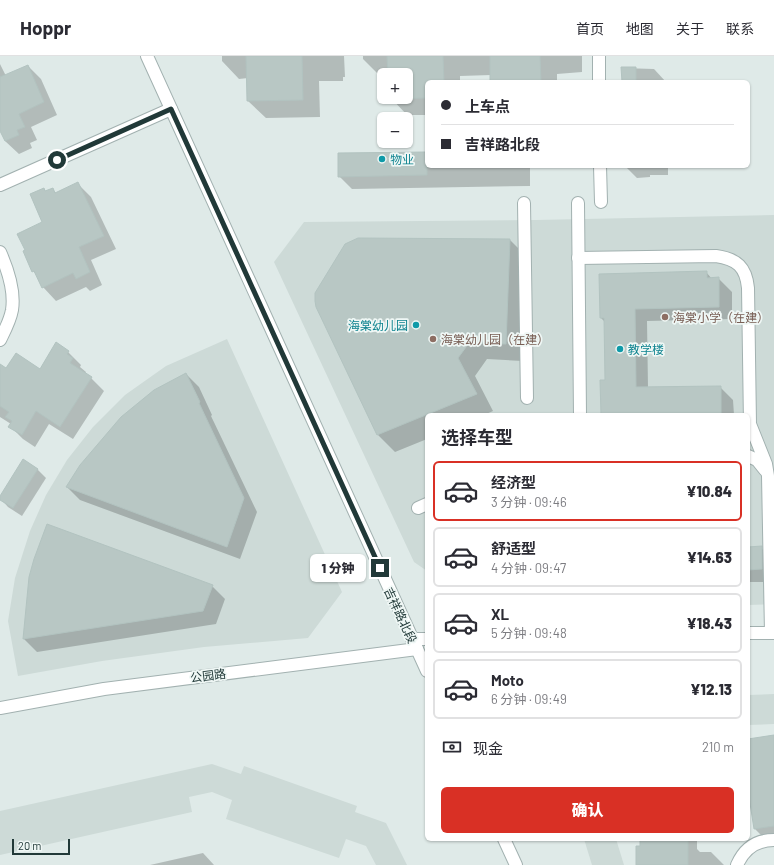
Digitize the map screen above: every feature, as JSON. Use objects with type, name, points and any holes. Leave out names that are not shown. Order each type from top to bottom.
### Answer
[{"type":"street","name":"吉祥路北段","points":[[147,56],[425,667]]},
{"type":"street","points":[[599,56],[599,80]]},
{"type":"street","points":[[0,185],[171,109]]},
{"type":"street","points":[[600,168],[601,202]]},
{"type":"street","points":[[524,203],[527,398]]},
{"type":"street","points":[[578,203],[580,413]]},
{"type":"street","points":[[0,252],[10,280],[12,310],[7,326],[0,340]]},
{"type":"street","points":[[578,258],[716,256],[729,258],[740,266],[744,272],[748,288],[749,413]]},
{"type":"street","points":[[750,432],[766,464],[768,476],[773,633],[750,634]]},
{"type":"street","points":[[750,457],[756,460],[765,469],[768,476]]},
{"type":"street","name":"公园路","points":[[0,708],[104,689],[414,644],[425,640]]},
{"type":"street","points":[[737,865],[743,854],[752,846],[763,841],[774,840]]},
{"type":"street","points":[[505,841],[516,865]]},
{"type":"shaded area","points":[[774,215],[774,604],[750,605],[750,413],[425,413],[425,570],[414,562],[274,262],[304,222],[536,220]]},
{"type":"shaded area","points":[[227,339],[342,592],[308,638],[204,647],[102,661],[18,676],[8,621],[15,578],[30,531],[46,495],[67,460],[93,427],[125,395],[166,366]]},
{"type":"shaded area","points":[[774,694],[774,724],[750,725],[750,695]]},
{"type":"shaded area","points":[[212,764],[241,774],[244,766],[357,806],[355,812],[386,823],[407,865],[376,865],[366,846],[346,839],[339,858],[226,819],[232,800],[212,792],[189,797],[192,812],[0,855],[0,811]]},
{"type":"shaded area","points":[[585,841],[617,841],[624,865],[592,865]]},
{"type":"building","points":[[246,56],[302,56],[303,100],[247,101]]},
{"type":"building","points":[[387,56],[443,56],[444,80],[425,80],[425,98],[413,98],[413,68],[388,68]]},
{"type":"building","points":[[490,56],[540,56],[541,80],[490,80]]},
{"type":"building","points":[[28,65],[44,102],[19,114],[25,127],[17,130],[19,135],[5,141],[0,131],[0,77]]},
{"type":"building","points":[[621,67],[636,67],[636,80],[622,80]]},
{"type":"building","name":"物业","points":[[425,152],[425,168],[427,168],[427,175],[338,177],[338,153]]},
{"type":"building","points":[[78,182],[104,236],[79,247],[90,272],[76,279],[73,273],[42,288],[34,271],[32,272],[23,251],[25,250],[17,234],[42,222],[30,194],[44,188],[45,191],[53,188],[55,193]]},
{"type":"building","name":"海棠幼儿园","points":[[358,238],[510,239],[506,344],[469,343],[458,358],[477,394],[431,413],[425,413],[425,415],[377,435],[316,307],[315,293],[345,244]]},
{"type":"building","name":"教学楼","points":[[707,271],[707,278],[719,277],[719,307],[635,309],[636,387],[721,386],[721,413],[601,413],[600,380],[605,380],[604,318],[600,318],[599,274]]},
{"type":"building","points":[[56,342],[69,351],[67,354],[73,358],[70,363],[92,377],[60,427],[36,411],[22,435],[8,427],[12,421],[5,417],[9,412],[0,406],[0,364],[6,368],[16,353],[40,369]]},
{"type":"building","points":[[186,373],[244,498],[227,547],[66,487],[80,465],[121,417],[154,390]]},
{"type":"building","points":[[23,459],[38,469],[13,508],[0,500],[0,496]]},
{"type":"building","points":[[47,524],[213,585],[203,611],[23,639],[29,577]]},
{"type":"building","points":[[762,546],[762,569],[750,570],[750,547]]},
{"type":"building","points":[[774,735],[774,826],[754,829],[750,803],[750,739]]},
{"type":"building","points":[[640,841],[688,841],[688,865],[636,865],[636,846],[640,846]]},
{"type":"place","name":"物业","points":[[382,159]]},
{"type":"place","name":"海棠小学（在建）","points":[[665,317]]},
{"type":"place","name":"海棠幼儿园","points":[[416,325]]},
{"type":"place","name":"海棠幼儿园（在建）","points":[[433,339]]},
{"type":"place","name":"教学楼","points":[[620,349]]},
{"type":"route","points":[[57,160],[171,109],[380,568]]}]
